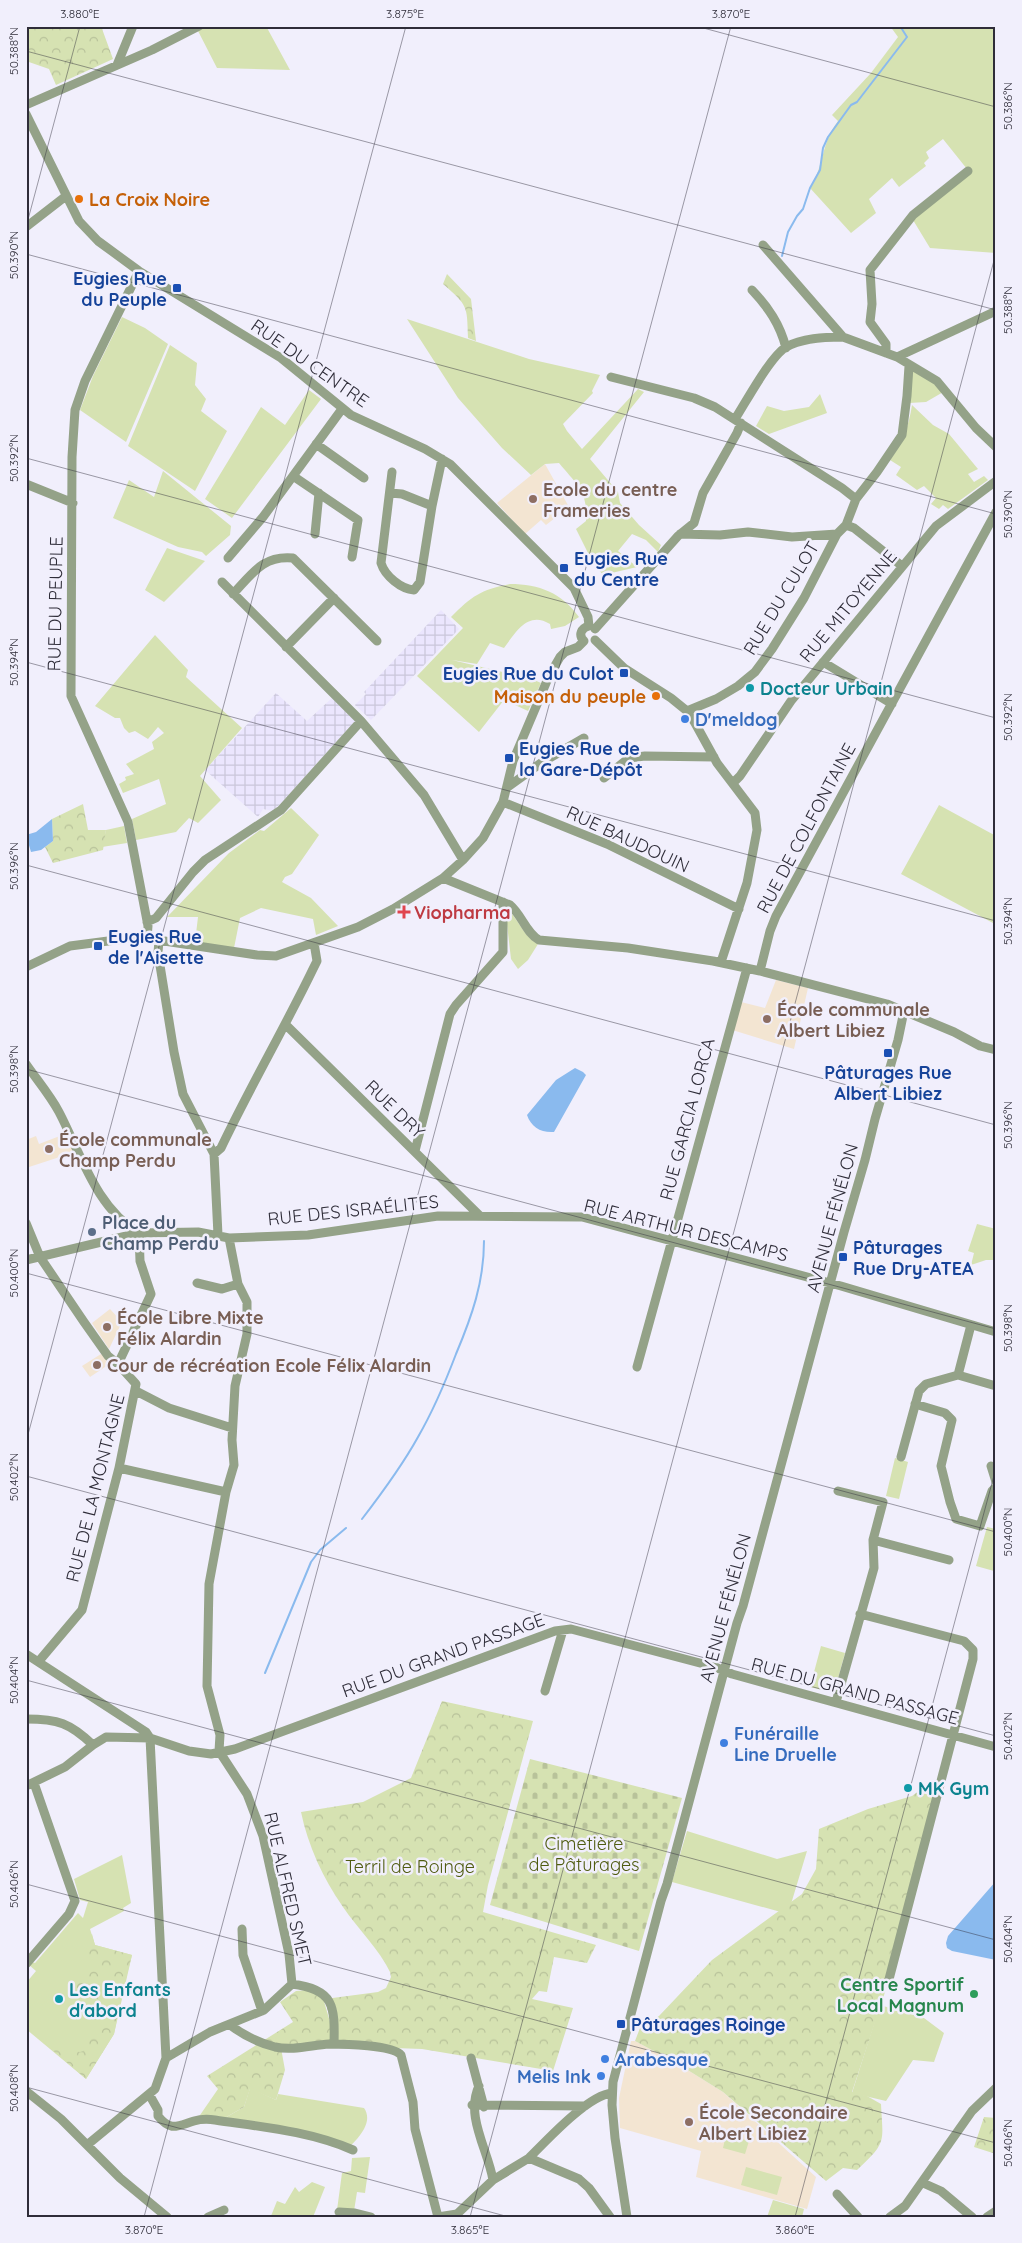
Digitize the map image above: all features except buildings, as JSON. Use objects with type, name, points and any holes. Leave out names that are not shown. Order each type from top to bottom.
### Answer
[{"type":"street","points":[[117,65],[133,26]]},
{"type":"street","points":[[26,104],[117,65],[200,26]]},
{"type":"street","name":"RUE DU CENTRE","points":[[26,114],[79,220],[98,241],[139,271],[281,358],[342,409],[442,459],[458,471],[574,588],[592,628]]},
{"type":"street","points":[[886,353],[886,344],[870,322],[872,304],[870,270],[913,215],[968,171]]},
{"type":"street","points":[[26,227],[66,196]]},
{"type":"street","points":[[763,245],[842,338]]},
{"type":"street","name":"RUE DU PEUPLE","points":[[139,271],[77,402],[73,427],[71,696],[128,822],[147,922],[148,938]]},
{"type":"street","points":[[752,290],[766,305],[782,332],[786,348]]},
{"type":"street","points":[[896,357],[996,311]]},
{"type":"street","points":[[592,628],[597,634],[595,640],[590,643],[584,641],[581,637],[581,632],[584,628],[592,628],[680,534],[694,523],[702,493],[737,433],[738,421],[778,353],[786,348],[814,339],[842,338],[896,357],[943,386],[976,428],[996,447]]},
{"type":"street","points":[[902,566],[854,528],[846,525],[856,499],[878,472],[902,435],[908,396],[909,366]]},
{"type":"street","points":[[611,377],[694,398],[720,409],[856,499]]},
{"type":"street","points":[[228,558],[252,532],[342,409]]},
{"type":"street","points":[[316,444],[363,478]]},
{"type":"street","points":[[392,472],[380,564],[383,570],[405,589],[414,590],[420,582],[432,506],[442,459]]},
{"type":"street","points":[[293,476],[358,520],[352,557]]},
{"type":"street","name":"RUE MITOYENNE","points":[[733,783],[740,776],[791,700],[936,526],[996,480]]},
{"type":"street","points":[[26,484],[73,504]]},
{"type":"street","points":[[390,493],[402,494],[432,506]]},
{"type":"street","points":[[315,534],[319,494]]},
{"type":"street","name":"RUE DE COLFONTAINE","points":[[760,971],[770,931],[776,916],[996,512]]},
{"type":"street","name":"RUE DU CULOT","points":[[687,711],[716,699],[738,686],[755,672],[804,598],[837,534],[846,525]]},
{"type":"street","points":[[680,534],[720,535],[748,532],[792,537],[837,534]]},
{"type":"street","points":[[233,594],[261,565],[270,559],[293,558],[377,641]]},
{"type":"street","points":[[222,582],[358,718],[424,795],[463,860]]},
{"type":"street","points":[[286,647],[334,598]]},
{"type":"street","points":[[595,640],[624,668],[687,711],[698,726],[714,757],[751,805],[757,823],[748,878],[721,962]]},
{"type":"street","points":[[26,967],[59,950],[74,945],[130,938],[148,938],[276,956],[367,922],[393,909],[443,878],[483,838],[503,802],[509,786],[513,761],[549,676],[565,652],[578,647],[584,641]]},
{"type":"street","points":[[823,662],[892,704]]},
{"type":"street","points":[[147,922],[156,918],[205,860],[283,808],[358,718]]},
{"type":"street","points":[[509,786],[541,763],[584,738]]},
{"type":"street","points":[[604,778],[628,758],[645,756],[714,757]]},
{"type":"street","name":"RUE BAUDOUIN","points":[[503,802],[607,844],[739,909]]},
{"type":"street","points":[[443,878],[503,902],[515,909],[533,936],[539,940],[578,942],[666,953],[721,962],[760,971],[887,1004],[954,1032],[980,1046],[996,1050]]},
{"type":"street","points":[[416,1151],[450,1014],[503,952],[503,902]]},
{"type":"street","points":[[159,940],[158,952],[174,1052],[183,1094],[214,1154],[218,1235]]},
{"type":"street","points":[[214,1154],[222,1148],[251,1085],[286,1025],[317,961],[314,943]]},
{"type":"street","name":"RUE GARCIA LORCA","points":[[637,1366],[747,968]]},
{"type":"street","name":"AVENUE FÉNÉLON","points":[[627,2217],[615,2138],[612,2093],[649,1944],[882,1091],[895,1051],[904,1011]]},
{"type":"street","name":"RUE DRY","points":[[286,1025],[480,1216]]},
{"type":"street","points":[[26,1064],[57,1110],[99,1193],[126,1225],[139,1233]]},
{"type":"street","name":"RUE DES ISRAÉLITES","points":[[139,1233],[198,1232],[229,1238],[308,1235],[438,1216],[480,1216]]},
{"type":"street","name":"RUE ARTHUR DESCAMPS","points":[[480,1216],[582,1217],[830,1284],[996,1332]]},
{"type":"street","name":"RUE DE LA MONTAGNE","points":[[26,1224],[40,1257],[108,1356],[136,1384],[119,1468],[82,1610],[39,1661]]},
{"type":"street","points":[[26,1260],[139,1233]]},
{"type":"street","points":[[118,1364],[151,1294],[140,1261],[139,1233]]},
{"type":"street","points":[[26,1964],[70,1914],[75,1901],[30,1784],[64,1767],[92,1744],[106,1737],[150,1738],[189,1751],[211,1754],[219,1751],[220,1735],[207,1686],[206,1645],[209,1584],[226,1492],[234,1464],[232,1428],[235,1386],[247,1334],[247,1302],[238,1284],[229,1238]]},
{"type":"street","points":[[197,1283],[222,1289],[238,1284]]},
{"type":"street","points":[[958,1375],[971,1325]]},
{"type":"street","points":[[901,1457],[915,1404],[923,1385],[958,1375],[996,1386]]},
{"type":"street","points":[[136,1391],[169,1408],[232,1428]]},
{"type":"street","points":[[915,1404],[944,1412],[952,1420],[942,1466],[956,1519],[980,1526],[992,1491],[996,1487]]},
{"type":"street","points":[[991,1466],[996,1482]]},
{"type":"street","points":[[119,1468],[226,1492]]},
{"type":"street","points":[[836,1702],[874,1568],[873,1540],[883,1502],[838,1491]]},
{"type":"street","points":[[873,1540],[949,1560]]},
{"type":"street","points":[[860,1614],[964,1641],[973,1650],[973,1659],[888,1983]]},
{"type":"street","name":"RUE DU GRAND PASSAGE","points":[[219,1751],[251,1744],[415,1681],[555,1631],[571,1629],[996,1747]]},
{"type":"street","points":[[545,1691],[563,1630]]},
{"type":"street","points":[[26,1654],[146,1732],[150,1738],[166,2058],[158,2083],[149,2094],[87,2145]]},
{"type":"street","points":[[26,1719],[58,1720],[79,1731],[92,1744]]},
{"type":"street","name":"RUE ALFRED SMET","points":[[219,1751],[247,1794],[263,1836],[289,1954],[292,1984]]},
{"type":"street","points":[[242,1929],[243,1956],[262,2011]]},
{"type":"street","points":[[166,2058],[210,2032],[262,2011],[292,1984],[317,1989],[327,1997],[332,2012],[334,2044]]},
{"type":"street","points":[[230,2025],[241,2033],[274,2047],[286,2048],[334,2044],[386,2048],[398,2051],[402,2055],[413,2102],[415,2128],[438,2217],[458,2215],[493,2180],[529,2158],[550,2136],[585,2106],[604,2095],[612,2093]]},
{"type":"street","points":[[471,2058],[479,2086],[475,2120],[493,2180]]},
{"type":"street","points":[[890,2217],[905,2206],[972,2111],[996,2088]]},
{"type":"street","points":[[26,2091],[57,2116],[130,2186],[167,2217]]},
{"type":"street","points":[[149,2094],[158,2110],[158,2116],[171,2126],[180,2127],[202,2119],[215,2120],[296,2132],[332,2141],[353,2150]]},
{"type":"street","points":[[477,2106],[585,2106]]},
{"type":"street","points":[[529,2158],[579,2179],[610,2217]]},
{"type":"street","points":[[923,2183],[941,2191],[972,2217]]},
{"type":"street","points":[[838,2194],[858,2217]]},
{"type":"street","points":[[208,2217],[224,2210]]},
{"type":"street","points":[[987,2217],[996,2211]]},
{"type":"street","points":[[339,2212],[371,2217]]},
{"type":"shaded area","name":"Ecole du centre Frameries","points":[[545,464],[569,507],[546,525],[541,520],[525,534],[497,503]]},
{"type":"shaded area","points":[[441,610],[459,629],[371,720],[355,705],[366,694],[364,692]]},
{"type":"shaded area","points":[[276,693],[307,721],[332,698],[355,721],[273,811],[263,809],[258,817],[205,770]]},
{"type":"shaded area","name":"École communale Albert Libiez","points":[[776,980],[808,988],[794,1049],[729,1029],[741,1002],[765,1008]]},
{"type":"shaded area","name":"École communale Champ Perdu","points":[[65,1134],[75,1152],[26,1168],[26,1140],[36,1136],[39,1144]]},
{"type":"shaded area","name":"École Libre Mixte Félix Alardin","points":[[110,1309],[122,1322],[109,1349],[92,1323]]},
{"type":"shaded area","name":"Cour de récréation Ecole Félix Alardin","points":[[101,1354],[111,1363],[90,1377],[82,1366]]},
{"type":"shaded area","name":"École Secondaire Albert Libiez","points":[[631,2041],[635,2041],[678,2064],[723,2092],[816,2177],[807,2209],[696,2177],[701,2151],[620,2128],[619,2098]]},
{"type":"green space","points":[[33,26],[101,26],[113,59],[56,85],[49,69],[26,61],[26,30]]},
{"type":"green space","points":[[203,26],[266,26],[290,70],[217,68],[197,29]]},
{"type":"green space","points":[[890,26],[994,26],[996,29],[996,253],[930,248],[913,220],[967,169],[943,139],[926,152],[929,158],[924,163],[926,166],[899,187],[892,178],[869,199],[876,213],[851,233],[810,188],[818,172],[828,138],[838,121],[832,115],[871,73],[898,37]]},
{"type":"green space","points":[[447,274],[471,299],[476,341],[468,338],[466,312],[462,302],[443,284]]},
{"type":"green space","points":[[122,317],[145,328],[168,344],[126,442],[80,410],[93,376]]},
{"type":"green space","points":[[407,319],[529,359],[600,375],[592,391],[593,393],[563,424],[582,449],[638,389],[644,392],[590,459],[618,492],[620,503],[639,525],[661,545],[658,552],[646,540],[632,534],[618,551],[637,567],[603,575],[593,563],[576,529],[586,521],[586,511],[583,495],[576,483],[559,463],[545,464],[531,475],[502,448],[458,398]]},
{"type":"green space","points":[[170,345],[197,363],[195,385],[206,399],[201,411],[227,431],[195,491],[128,446]]},
{"type":"green space","points":[[915,371],[945,391],[926,402],[909,403],[911,372]]},
{"type":"green space","points":[[309,390],[321,399],[232,518],[205,499],[261,407],[285,425]]},
{"type":"green space","points":[[820,394],[827,413],[769,434],[756,426],[767,406],[784,411],[809,407]]},
{"type":"green space","points":[[912,405],[933,425],[949,434],[978,469],[968,474],[974,482],[984,476],[988,480],[948,509],[943,505],[939,509],[931,504],[936,498],[924,486],[917,490],[896,475],[901,467],[890,460],[904,434]]},
{"type":"green space","points":[[163,471],[231,526],[230,535],[206,556],[202,552],[178,547],[113,518],[129,480],[154,497]]},
{"type":"green space","points":[[167,548],[205,561],[164,602],[145,590]]},
{"type":"green space","points":[[510,584],[531,586],[549,592],[565,602],[579,617],[565,626],[551,629],[550,624],[542,620],[529,621],[518,630],[504,648],[490,643],[477,664],[452,660],[532,679],[541,683],[528,711],[504,700],[479,732],[417,676],[463,628],[451,617],[477,595]]},
{"type":"green space","points":[[155,635],[188,670],[186,677],[242,728],[200,776],[221,800],[198,823],[189,818],[176,832],[136,840],[132,819],[166,804],[159,779],[123,793],[119,784],[126,780],[125,777],[134,774],[126,764],[154,749],[152,742],[164,733],[158,727],[148,739],[135,731],[129,733],[124,728],[120,718],[115,718],[95,706]]},
{"type":"green space","points":[[83,804],[88,830],[106,830],[103,850],[53,863],[45,847],[53,841],[52,819]]},
{"type":"green space","points":[[939,805],[996,836],[996,916],[993,923],[901,874]]},
{"type":"green space","points":[[291,808],[319,835],[292,874],[285,877],[282,882],[311,898],[338,926],[316,935],[313,919],[261,908],[240,918],[234,948],[195,942],[198,917],[167,917],[229,853],[260,830],[264,831]]},
{"type":"green space","points":[[124,826],[127,843],[102,847],[106,830]]},
{"type":"green space","points":[[505,907],[514,916],[528,937],[538,944],[528,960],[518,969],[511,959]]},
{"type":"green space","points":[[977,1224],[996,1229],[996,1260],[986,1260],[971,1265],[974,1253],[968,1251]]},
{"type":"green space","points":[[895,1458],[908,1462],[899,1499],[886,1496]]},
{"type":"green space","points":[[987,1527],[996,1529],[996,1563],[994,1571],[976,1566]]},
{"type":"green space","points":[[821,1646],[845,1653],[834,1693],[810,1687]]},
{"type":"green space","name":"Terril de Roinge","points":[[442,1701],[533,1721],[488,1885],[483,1912],[596,1945],[587,1963],[554,1957],[547,1992],[539,1991],[532,1999],[573,2008],[553,2071],[422,2049],[366,2047],[281,2048],[285,2070],[276,2100],[250,2089],[244,2107],[223,2119],[198,2118],[218,2089],[207,2076],[293,2022],[280,2002],[296,1991],[308,1990],[323,1998],[333,2032],[325,1999],[378,1992],[386,1988],[391,1977],[390,1972],[380,1955],[349,1915],[329,1885],[312,1849],[301,1812],[363,1802],[411,1778]]},
{"type":"green space","name":"Cimetière de Pâturages","points":[[530,1759],[682,1798],[639,1951],[490,1905]]},
{"type":"green space","points":[[935,1783],[938,1788],[888,1983],[852,2092],[867,2096],[881,2104],[881,2141],[874,2153],[857,2170],[843,2168],[826,2181],[723,2092],[678,2064],[635,2041],[640,2028],[659,2016],[712,1960],[802,1894],[816,1869],[819,1829],[868,1809],[912,1796],[924,1787]]},
{"type":"green space","points":[[687,1831],[777,1859],[807,1851],[788,1914],[672,1882]]},
{"type":"green space","points":[[122,1855],[131,1903],[123,1908],[124,1911],[90,1929],[95,1945],[132,1955],[114,2034],[86,2079],[26,2029],[26,1983],[36,1971],[29,1965],[32,1962],[35,1963],[78,1913],[83,1918],[88,1902],[80,1900],[74,1879]]},
{"type":"green space","points":[[92,1934],[95,1945],[132,1955],[126,1978],[113,1977],[104,1982],[100,1991],[104,1997],[102,2002],[91,1996],[83,1998],[76,1990],[76,1980],[89,1966],[84,1957],[90,1951],[87,1942]]},
{"type":"green space","points":[[115,2005],[119,2010],[114,2034],[86,2079],[49,2047],[83,2051],[84,2045],[87,2044],[96,2032],[95,2028],[101,2024],[97,2015]]},
{"type":"green space","points":[[880,2005],[924,2018],[944,2033],[934,2062],[913,2060],[886,2101],[852,2093]]},
{"type":"green space","points":[[250,2088],[276,2100],[278,2094],[364,2108],[367,2113],[367,2119],[364,2130],[348,2148],[223,2119],[244,2107]]},
{"type":"green space","points":[[984,2117],[996,2118],[996,2154],[974,2147]]},
{"type":"green space","points":[[726,2135],[749,2141],[745,2154],[723,2148]]},
{"type":"green space","points":[[370,2157],[365,2193],[357,2192],[354,2211],[337,2210],[342,2173],[351,2171],[352,2158]]},
{"type":"green space","points":[[746,2167],[782,2177],[777,2195],[741,2185]]},
{"type":"green space","points":[[312,2182],[325,2187],[313,2217],[271,2216],[277,2201],[285,2204],[295,2187],[299,2192]]},
{"type":"green space","points":[[773,2200],[804,2209],[802,2217],[767,2217]]},
{"type":"water","points":[[52,819],[53,841],[41,850],[31,852],[26,835],[36,832]]},
{"type":"water","points":[[575,1068],[586,1075],[554,1132],[537,1128],[531,1123],[527,1115],[556,1080]]},
{"type":"water","points":[[996,1881],[996,1960],[952,1951],[947,1948],[948,1936]]},
{"type":"waterway","points":[[782,256],[788,232],[803,209],[810,188],[820,170],[823,148],[828,137],[851,105],[857,102],[907,37],[900,26]]},
{"type":"waterway","points":[[362,1519],[412,1448],[443,1386],[476,1299],[482,1271],[484,1241]]},
{"type":"waterway","points":[[265,1673],[311,1562],[320,1550],[346,1528]]},
{"type":"place","name":"La Croix Noire","points":[[79,199]]},
{"type":"place","name":"Eugies Rue du Peuple","points":[[177,288]]},
{"type":"place","name":"Ecole du centre Frameries","points":[[533,499]]},
{"type":"place","name":"Eugies Rue du Centre","points":[[564,568]]},
{"type":"place","name":"Eugies Rue du Culot","points":[[624,673]]},
{"type":"place","name":"Docteur Urbain","points":[[750,688]]},
{"type":"place","name":"Maison du peuple","points":[[656,696]]},
{"type":"place","name":"D'meldog","points":[[685,719]]},
{"type":"place","name":"Eugies Rue de la Gare-Dépôt","points":[[509,758]]},
{"type":"place","name":"Viopharma","points":[[404,912]]},
{"type":"place","name":"Eugies Rue de l'Aisette","points":[[98,946]]},
{"type":"place","name":"École communale Albert Libiez","points":[[767,1019]]},
{"type":"place","name":"Pâturages Rue Albert Libiez","points":[[888,1053]]},
{"type":"place","name":"École communale Champ Perdu","points":[[49,1149]]},
{"type":"place","name":"Place du Champ Perdu","points":[[92,1232]]},
{"type":"place","name":"Pâturages Rue Dry-ATEA","points":[[843,1257]]},
{"type":"place","name":"École Libre Mixte Félix Alardin","points":[[107,1327]]},
{"type":"place","name":"Cour de récréation Ecole Félix Alardin","points":[[97,1365]]},
{"type":"place","name":"Funéraille Line Druelle","points":[[724,1743]]},
{"type":"place","name":"MK Gym","points":[[908,1788]]},
{"type":"place","name":"Centre Sportif Local Magnum","points":[[974,1994]]},
{"type":"place","name":"Les Enfants d'abord","points":[[59,1999]]},
{"type":"place","name":"Pâturages Roinge","points":[[621,2024]]},
{"type":"place","name":"Arabesque","points":[[605,2059]]},
{"type":"place","name":"Melis Ink","points":[[601,2076]]},
{"type":"place","name":"École Secondaire Albert Libiez","points":[[689,2122]]}]
